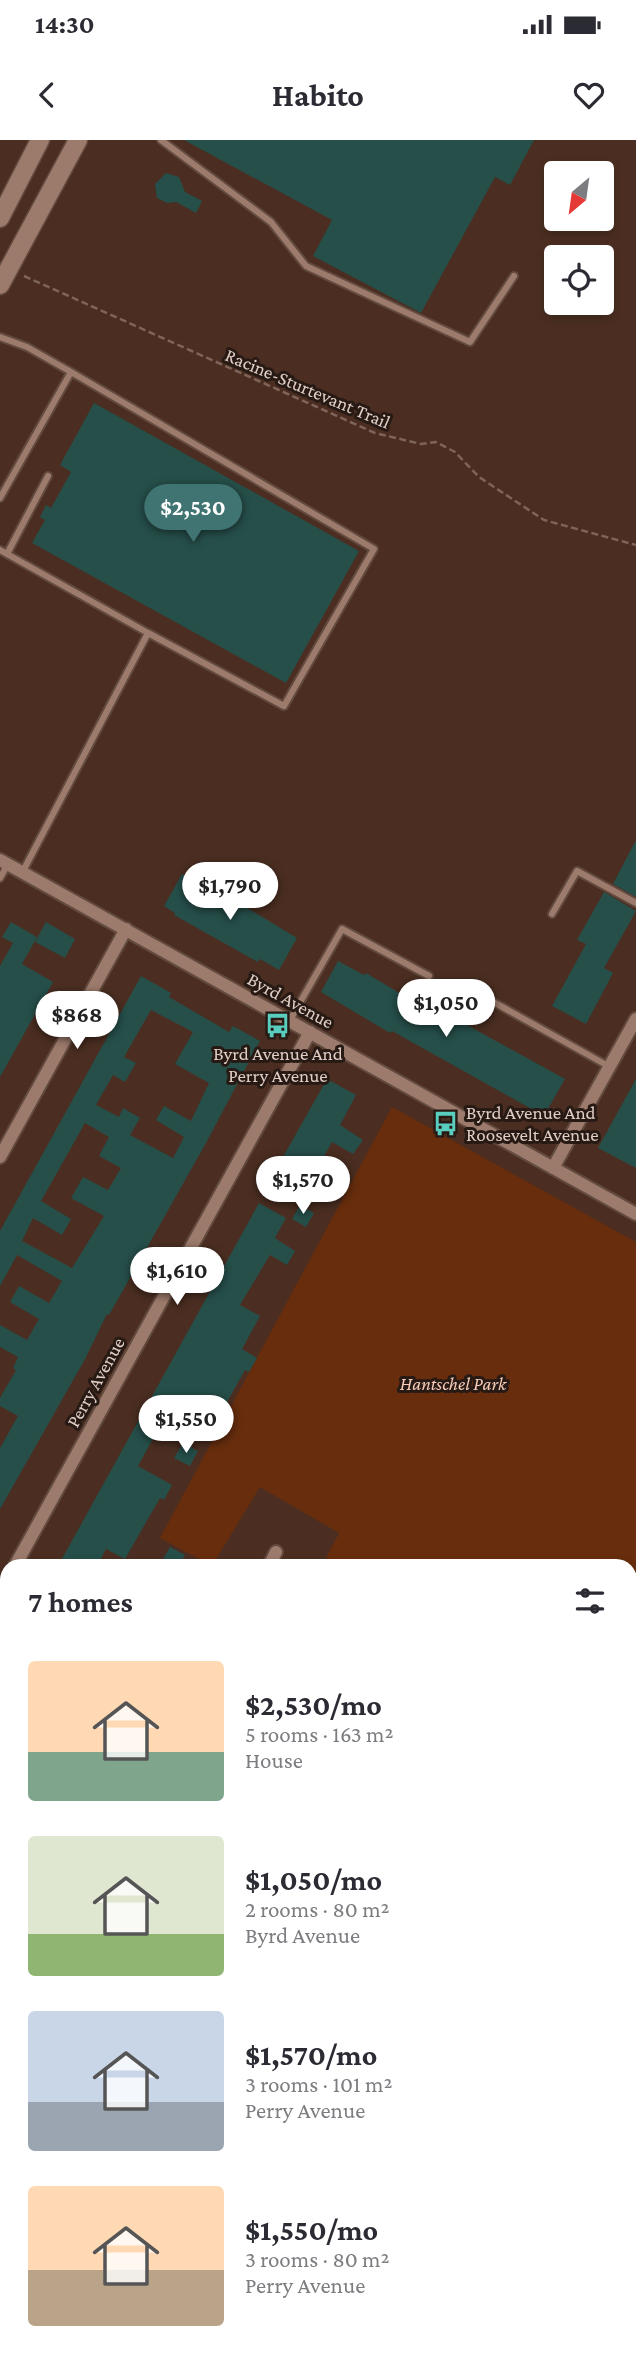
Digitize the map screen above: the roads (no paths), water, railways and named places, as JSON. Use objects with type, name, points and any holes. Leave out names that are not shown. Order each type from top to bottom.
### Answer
[{"type":"street","points":[[0,218],[40,140]]},
{"type":"street","points":[[4,278],[78,140]]},
{"type":"street","name":"Byrd Avenue","points":[[4,862],[636,1214]]},
{"type":"street","points":[[0,1157],[126,929]]},
{"type":"street","points":[[553,1168],[636,1019]]},
{"type":"street","name":"Perry Avenue","points":[[19,1559],[310,1032]]},
{"type":"street","points":[[272,1559],[276,1552]]},
{"type":"lane","points":[[161,140],[271,222],[306,266],[470,342],[514,276]]},
{"type":"lane","points":[[0,337],[27,347],[374,549],[284,706],[0,550]]},
{"type":"lane","points":[[0,498],[71,372]]},
{"type":"lane","points":[[7,554],[48,476]]},
{"type":"lane","points":[[22,873],[148,633]]},
{"type":"lane","points":[[0,878],[4,862]]},
{"type":"lane","points":[[552,914],[577,871],[636,904]]},
{"type":"lane","points":[[289,1021],[342,929],[429,976]]},
{"type":"lane","points":[[470,989],[610,1066]]},
{"type":"place","name":"Byrd Avenue And Perry Avenue","points":[[278,1025]]},
{"type":"place","name":"Byrd Avenue And Roosevelt Avenue","points":[[446,1123]]},
{"type":"park label","name":"Hantschel Park","points":[[453,1383]]}]
